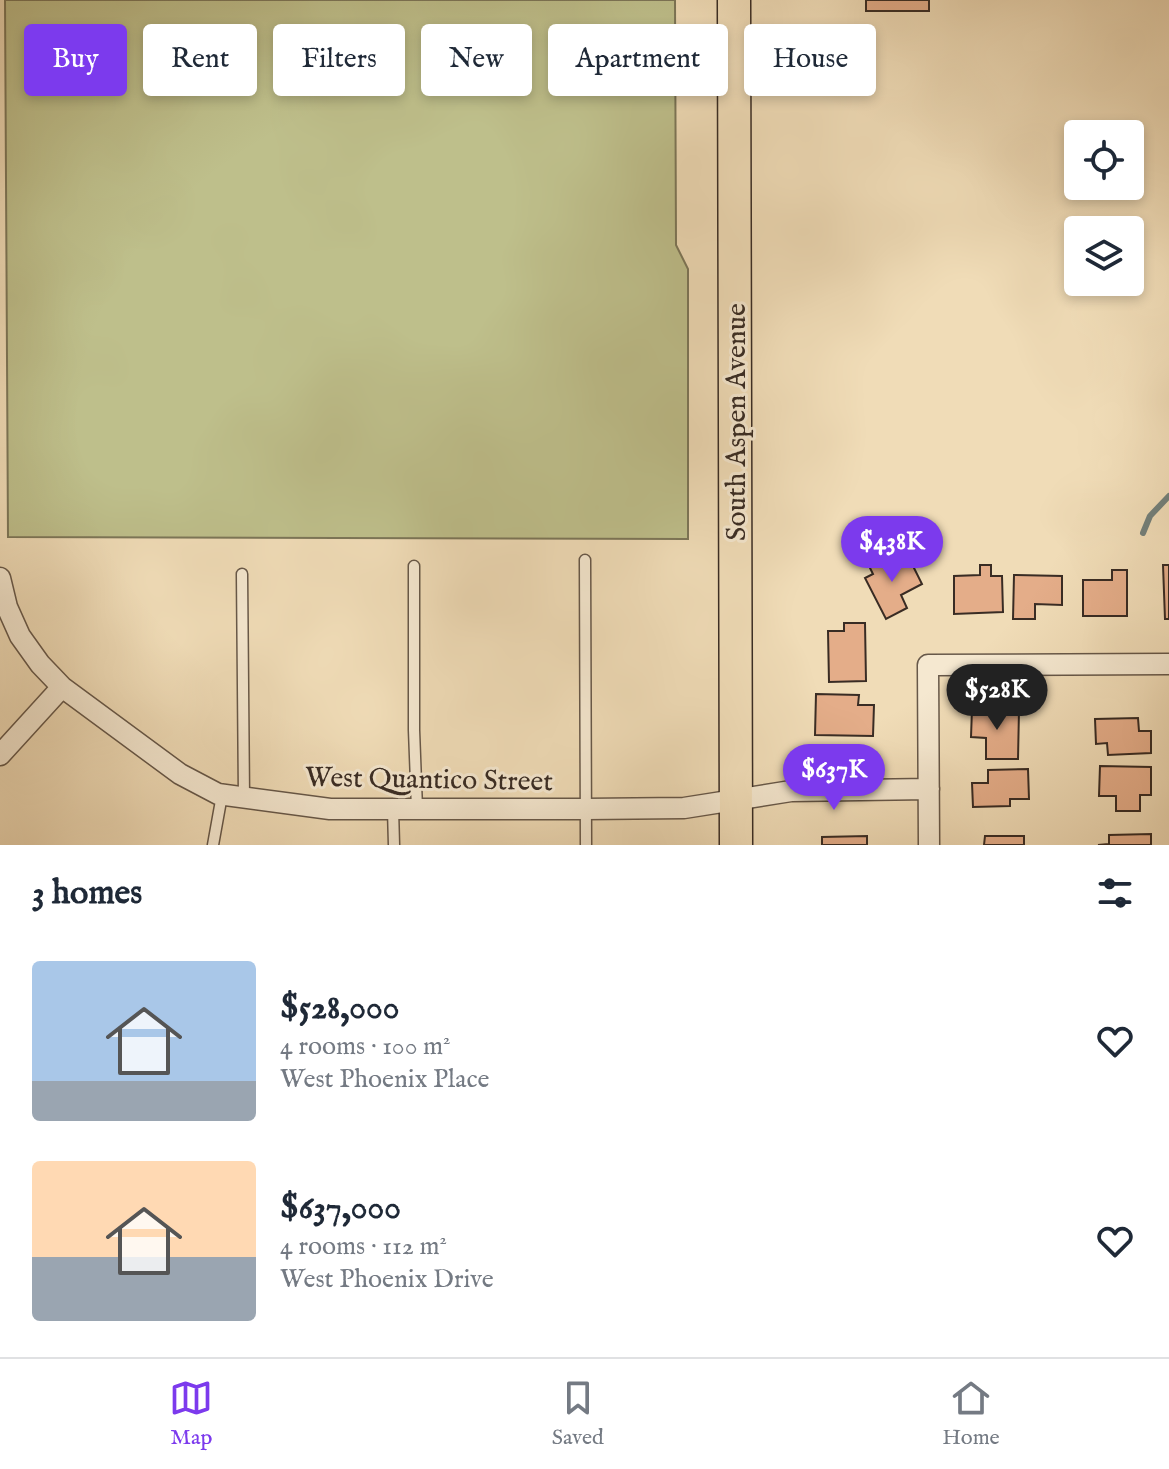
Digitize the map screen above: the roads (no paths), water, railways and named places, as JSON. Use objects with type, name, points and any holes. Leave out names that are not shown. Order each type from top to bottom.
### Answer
[{"type":"main road","name":"South Aspen Avenue","points":[[734,0],[736,845]]},
{"type":"street","name":"West Quantico Street","points":[[0,578],[7,607],[20,636],[62,687],[180,774],[222,795],[330,809],[586,809],[684,808],[791,791],[929,789]]},
{"type":"street","points":[[929,845],[928,665],[1169,664]]},
{"type":"street","points":[[0,755],[62,687]]},
{"type":"lane","points":[[585,560],[586,845]]},
{"type":"lane","points":[[414,566],[417,809]]},
{"type":"lane","points":[[242,574],[244,798]]},
{"type":"lane","points":[[213,845],[222,795]]},
{"type":"lane","points":[[393,809],[394,845]]},
{"type":"waterway","points":[[1143,533],[1150,516],[1169,496]]}]
